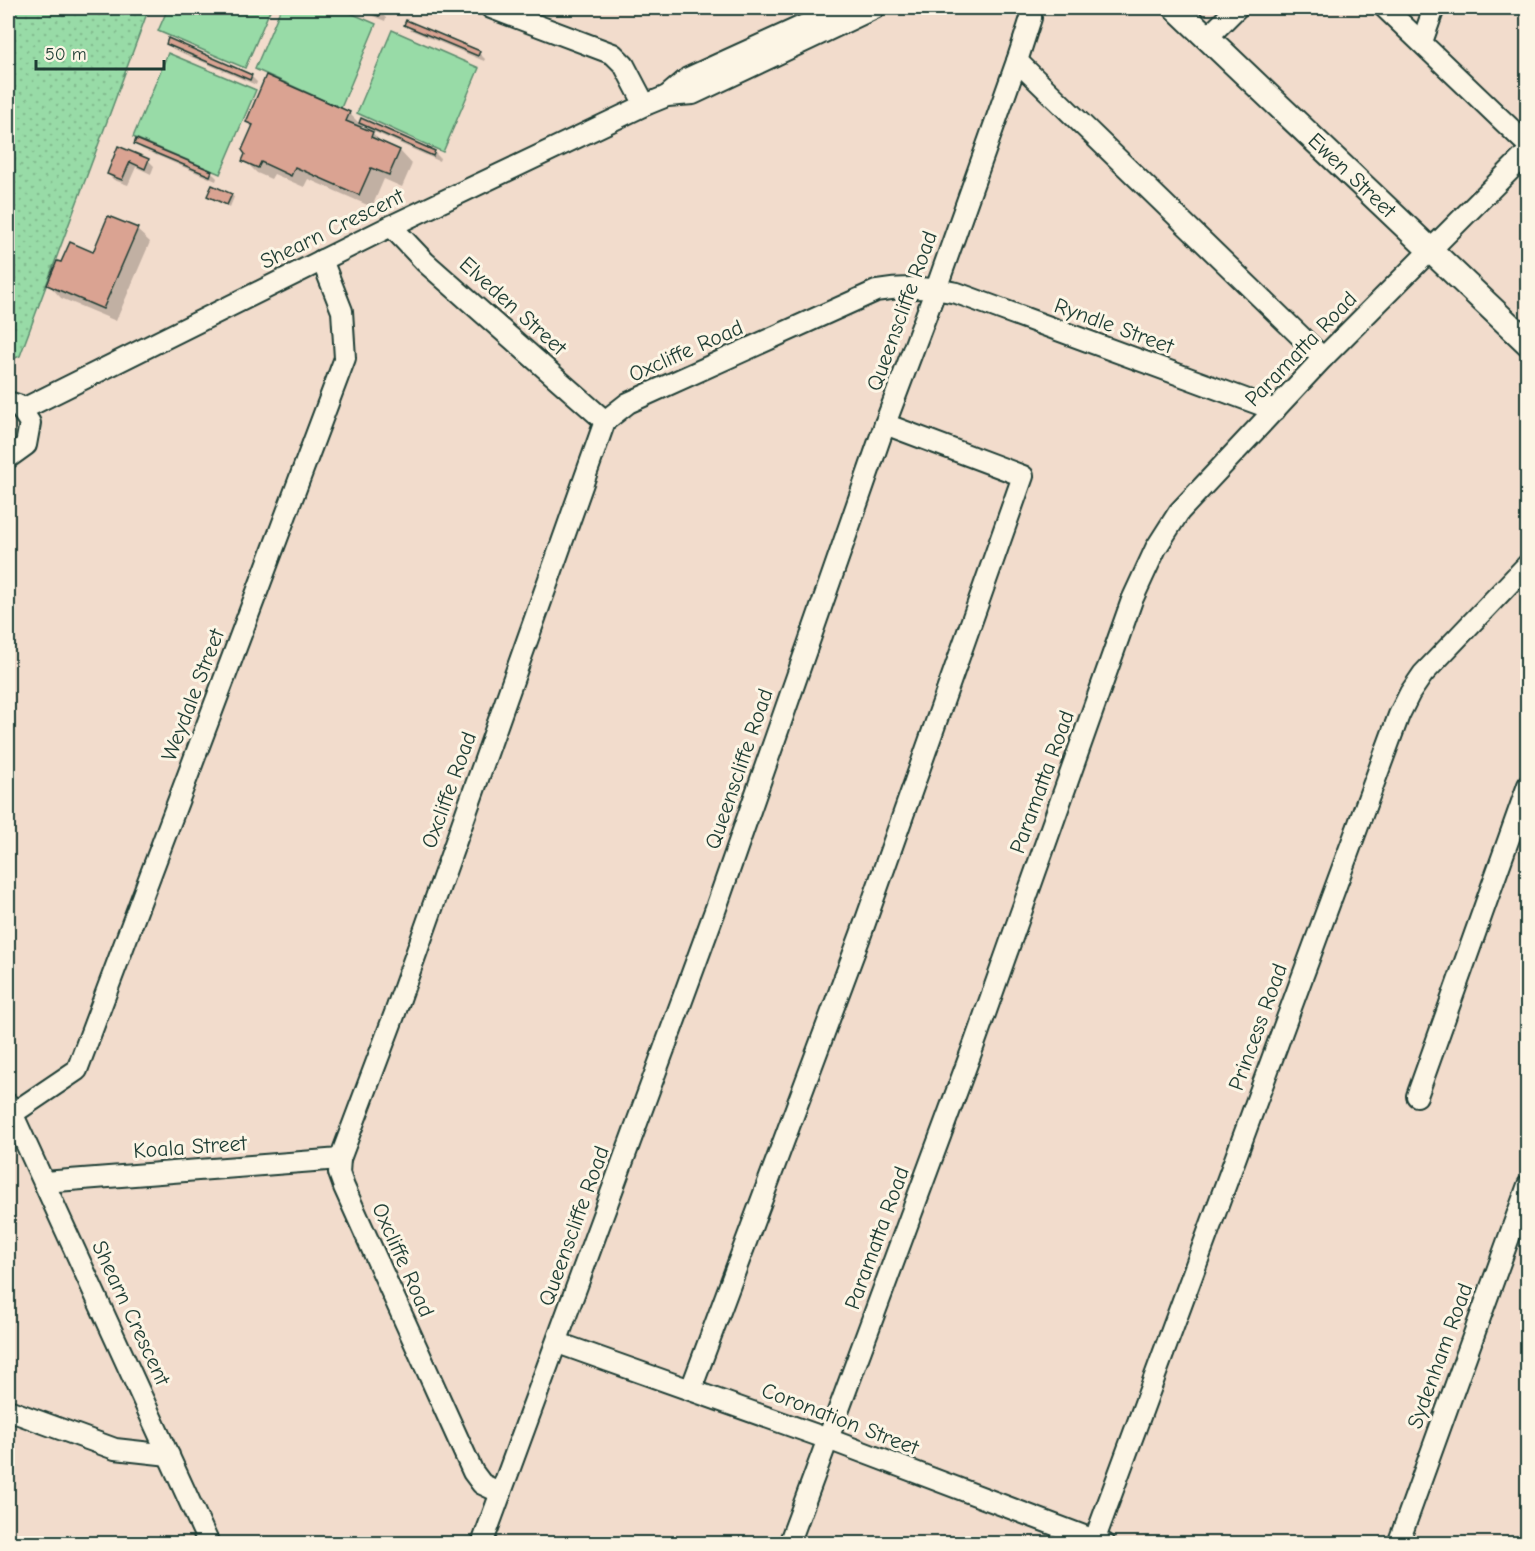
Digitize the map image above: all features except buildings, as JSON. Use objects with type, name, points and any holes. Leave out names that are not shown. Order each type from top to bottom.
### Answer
[{"type":"main road","name":"Ewen Street","points":[[1176,8],[1527,343]]},
{"type":"street","points":[[491,8],[613,54],[624,64],[645,105]]},
{"type":"street","name":"Shearn Crescent","points":[[667,96],[688,78],[842,8]]},
{"type":"street","name":"Shearn Crescent","points":[[14,406],[645,105],[667,96],[693,94],[875,8]]},
{"type":"street","name":"Queenscliffe Road","points":[[482,1544],[716,908],[885,424],[1017,61],[1031,18],[1031,8]]},
{"type":"street","points":[[1208,37],[1237,8]]},
{"type":"street","points":[[1385,8],[1527,145]]},
{"type":"street","points":[[1422,42],[1434,8]]},
{"type":"street","points":[[1017,61],[1323,358]]},
{"type":"street","name":"Paramatta Road","points":[[789,1544],[975,1042],[1145,568],[1165,532],[1179,513],[1323,358],[1527,152]]},
{"type":"street","name":"Elveden Street","points":[[391,226],[425,261],[604,421]]},
{"type":"street","name":"Weydale Street","points":[[10,1109],[77,1070],[345,358],[342,311],[322,260]]},
{"type":"street","name":"Oxcliffe Road","points":[[501,1493],[482,1484],[473,1472],[344,1187],[339,1173],[340,1159],[399,1002],[604,421],[628,403],[876,291],[899,287],[936,289]]},
{"type":"street","name":"Ryndle Street","points":[[936,289],[957,294],[1275,410]]},
{"type":"street","points":[[8,458],[26,446],[30,423],[14,406]]},
{"type":"street","points":[[692,1389],[861,934],[1023,476],[885,424]]},
{"type":"street","name":"Princess Road","points":[[1097,1542],[1399,715],[1423,674],[1527,564]]},
{"type":"street","points":[[1417,1096],[1527,785]]},
{"type":"street","name":"Shearn Crescent","points":[[10,1109],[209,1544]]},
{"type":"street","name":"Koala Street","points":[[44,1182],[340,1159]]},
{"type":"street","name":"Sydenham Road","points":[[1398,1544],[1527,1185]]},
{"type":"street","name":"Coronation Street","points":[[558,1342],[828,1438],[1097,1542]]},
{"type":"street","points":[[8,1410],[115,1449],[169,1455]]},
{"type":"green space","points":[[8,8],[149,8],[20,356],[8,361]]},
{"type":"green space","points":[[168,8],[271,8],[245,68],[158,31]]},
{"type":"green space","points":[[281,8],[339,8],[376,24],[341,108],[255,69]]},
{"type":"green space","points":[[392,30],[479,68],[443,152],[357,113]]},
{"type":"green space","points":[[168,53],[256,90],[220,174],[133,137]]}]
